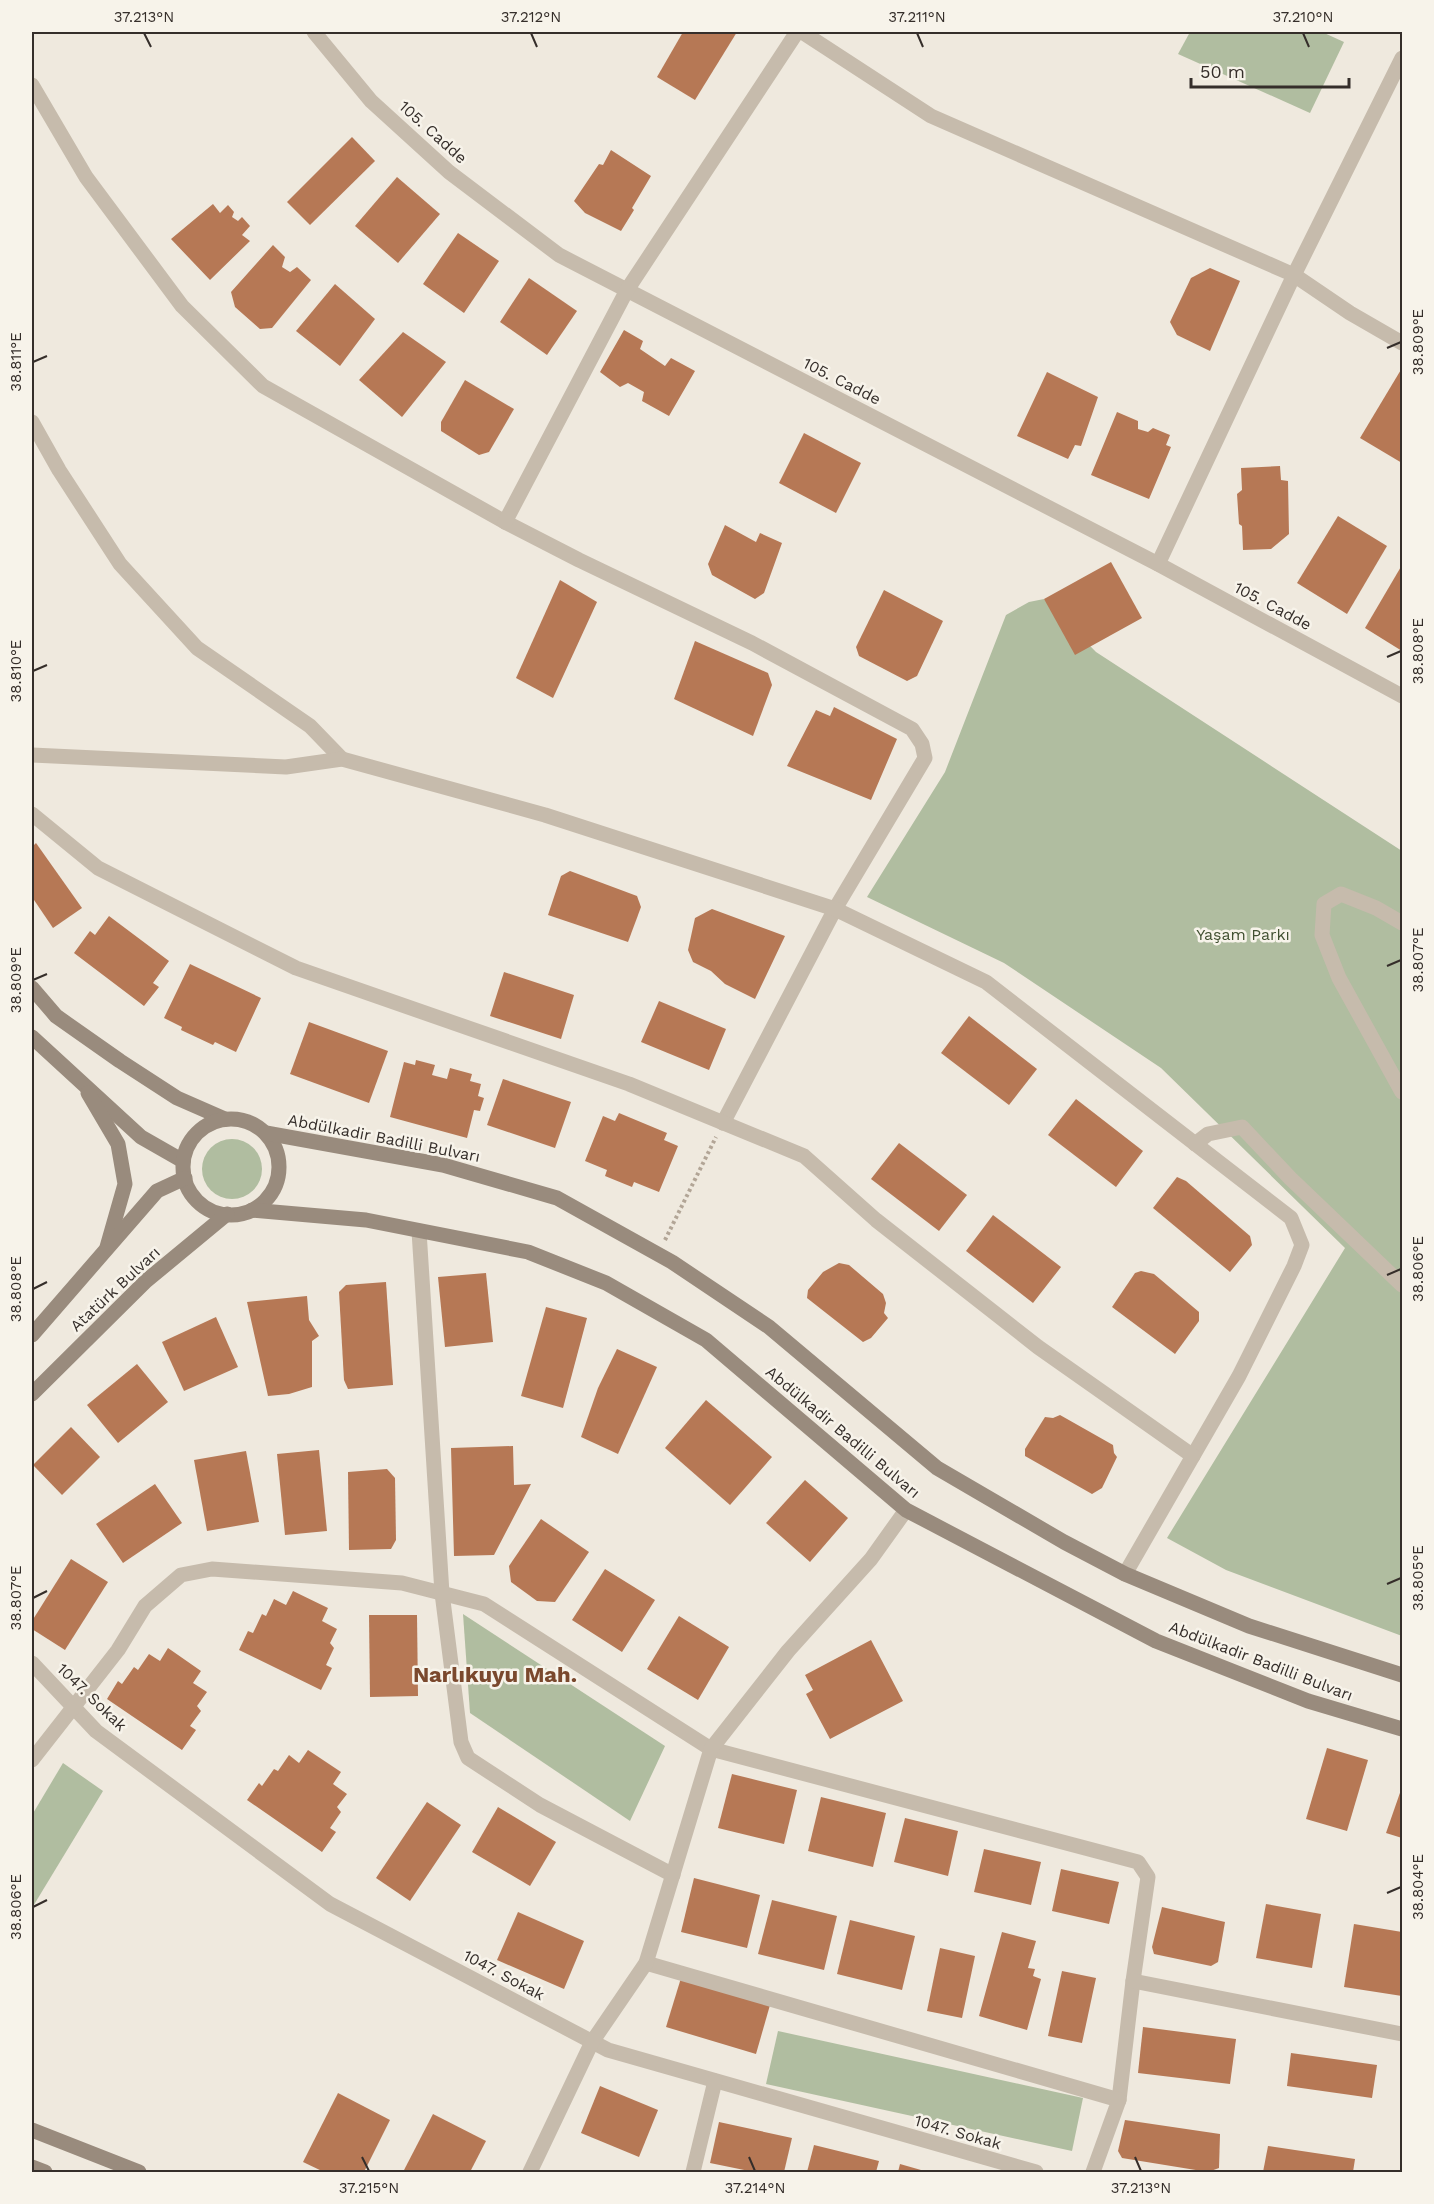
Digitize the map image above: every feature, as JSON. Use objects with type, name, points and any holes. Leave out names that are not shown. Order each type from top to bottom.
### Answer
[{"type":"main road","points":[[32,988],[56,1016],[120,1061],[177,1098],[225,1119]]},
{"type":"main road","points":[[32,1037],[141,1137],[183,1161]]},
{"type":"main road","points":[[82,1083],[118,1144],[125,1184],[105,1252]]},
{"type":"main road","points":[[225,1119],[240,1119],[254,1124],[266,1133],[276,1153],[278,1175],[273,1189],[264,1201],[244,1213],[227,1214],[216,1212],[196,1199],[185,1178],[183,1161],[186,1149],[202,1129],[225,1119]]},
{"type":"main road","name":"Abdülkadir Badilli Bulvarı","points":[[266,1133],[443,1166],[557,1198],[658,1254],[769,1327],[936,1468],[1064,1542],[1125,1574],[1249,1626],[1402,1675]]},
{"type":"main road","name":"Atatürk Bulvarı","points":[[32,1335],[157,1191],[185,1178]]},
{"type":"main road","name":"Abdülkadir Badilli Bulvarı","points":[[252,1210],[366,1220],[528,1252],[606,1283],[706,1340],[906,1510],[1156,1641],[1308,1701],[1402,1729]]},
{"type":"main road","name":"Atatürk Bulvarı","points":[[32,1394],[146,1281],[227,1214]]},
{"type":"main road","points":[[32,2130],[139,2172]]},
{"type":"main road","points":[[32,2167],[45,2172]]},
{"type":"street","name":"105. Cadde","points":[[314,32],[371,101],[449,172],[559,255],[1158,564],[1402,696]]},
{"type":"street","points":[[505,522],[627,290],[797,32]]},
{"type":"street","points":[[802,32],[931,116],[1294,275],[1350,313],[1402,343]]},
{"type":"street","points":[[1158,564],[1294,275],[1402,58]]},
{"type":"street","points":[[32,85],[86,177],[182,306],[263,386],[505,522],[752,643],[912,729],[922,744],[924,758],[835,909],[723,1123]]},
{"type":"street","points":[[32,422],[59,470],[120,564],[196,648],[310,726],[342,759]]},
{"type":"street","points":[[32,755],[286,766],[342,759],[545,815],[835,909],[986,982],[1291,1218],[1302,1245],[1294,1266],[1239,1376],[1125,1574]]},
{"type":"street","points":[[32,814],[98,868],[296,968],[629,1084],[804,1156],[876,1220],[1038,1347],[1193,1456]]},
{"type":"street","points":[[1402,923],[1376,908],[1341,894],[1324,904],[1322,935],[1340,978],[1402,1092]]},
{"type":"street","points":[[1195,1144],[1208,1134],[1242,1127],[1290,1178],[1402,1285]]},
{"type":"street","points":[[419,1231],[442,1593],[460,1742],[468,1758],[540,1805],[673,1875]]},
{"type":"street","points":[[530,2172],[592,2042],[646,1963],[711,1749],[788,1651],[871,1559],[906,1510]]},
{"type":"street","points":[[32,1760],[118,1650],[145,1606],[181,1575],[212,1569],[402,1583],[484,1604],[711,1749],[1138,1862],[1148,1877],[1119,2100],[1093,2172]]},
{"type":"street","name":"1047. Sokak","points":[[32,1663],[96,1731],[330,1904],[592,2042],[608,2050],[1036,2172]]},
{"type":"street","points":[[646,1963],[1119,2100]]},
{"type":"street","points":[[1133,1981],[1402,2034]]},
{"type":"street","points":[[693,2172],[715,2081]]},
{"type":"path","points":[[658,1254],[723,1123]]},
{"type":"green space","points":[[1190,32],[1322,32],[1344,42],[1310,113],[1178,54]]},
{"type":"green space","name":"Yaşam Parkı","points":[[1044,599],[1096,652],[1402,851],[1402,1636],[1226,1570],[1167,1538],[1345,1248],[1161,1068],[1004,963],[867,897],[945,772],[1006,615],[1029,602]]},
{"type":"green space","points":[[232,1139],[249,1144],[257,1152],[262,1169],[257,1186],[249,1194],[232,1199],[215,1194],[207,1186],[202,1169],[207,1152],[215,1144]]},
{"type":"green space","points":[[463,1614],[665,1746],[630,1821],[470,1713]]},
{"type":"green space","points":[[63,1763],[103,1791],[32,1908],[32,1815]]},
{"type":"green space","points":[[778,2031],[1083,2098],[1072,2151],[766,2084]]},
{"type":"building","points":[[683,32],[737,32],[695,100],[657,77]]},
{"type":"building","points":[[352,137],[375,161],[310,225],[287,202]]},
{"type":"building","points":[[611,150],[651,176],[621,231],[585,213],[574,201],[599,164],[603,165]]},
{"type":"building","points":[[397,177],[440,214],[398,263],[355,226]]},
{"type":"building","points":[[213,204],[220,213],[228,205],[234,212],[232,217],[238,221],[242,217],[250,226],[242,235],[250,241],[210,280],[171,239]]},
{"type":"building","points":[[458,233],[499,261],[464,313],[423,284]]},
{"type":"building","points":[[273,245],[285,257],[282,267],[290,272],[297,267],[311,280],[272,328],[260,329],[235,307],[231,292]]},
{"type":"building","points":[[1210,268],[1240,281],[1210,351],[1177,335],[1170,322],[1191,278]]},
{"type":"building","points":[[529,278],[577,311],[547,355],[500,322]]},
{"type":"building","points":[[335,284],[375,319],[340,366],[296,331]]},
{"type":"building","points":[[624,330],[643,341],[640,349],[665,366],[671,358],[695,371],[669,416],[642,401],[644,392],[628,383],[620,387],[600,372]]},
{"type":"building","points":[[403,332],[446,362],[402,417],[359,380]]},
{"type":"building","points":[[1402,368],[1402,463],[1360,438]]},
{"type":"building","points":[[1047,372],[1098,397],[1081,446],[1075,445],[1068,459],[1017,436]]},
{"type":"building","points":[[465,380],[514,409],[489,452],[479,455],[441,431],[441,422]]},
{"type":"building","points":[[1117,412],[1138,421],[1138,429],[1148,432],[1153,428],[1170,435],[1166,445],[1171,447],[1149,499],[1091,475]]},
{"type":"building","points":[[804,433],[861,463],[836,513],[779,483]]},
{"type":"building","points":[[1280,466],[1281,480],[1288,481],[1289,534],[1271,549],[1243,550],[1237,494],[1242,490],[1241,468]]},
{"type":"building","points":[[1338,516],[1387,546],[1347,614],[1297,583]]},
{"type":"building","points":[[725,525],[756,542],[760,533],[782,543],[764,593],[755,599],[712,575],[708,564]]},
{"type":"building","points":[[1111,562],[1142,618],[1075,655],[1044,599]]},
{"type":"building","points":[[1402,565],[1402,651],[1365,628]]},
{"type":"building","points":[[560,580],[597,602],[553,698],[516,678]]},
{"type":"building","points":[[884,590],[943,621],[917,676],[907,681],[859,656],[856,647]]},
{"type":"building","points":[[695,641],[768,673],[772,685],[753,736],[674,699]]},
{"type":"building","points":[[834,707],[897,739],[871,800],[787,766],[816,710],[830,716]]},
{"type":"building","points":[[36,843],[82,908],[53,928],[32,897],[32,847]]},
{"type":"building","points":[[570,871],[637,896],[641,907],[628,942],[548,915],[561,876]]},
{"type":"building","points":[[712,909],[785,936],[755,999],[725,984],[711,971],[693,962],[688,950],[695,918]]},
{"type":"building","points":[[109,916],[169,961],[153,983],[159,987],[144,1006],[74,953],[90,931],[95,935]]},
{"type":"building","points":[[190,964],[261,998],[236,1052],[215,1042],[213,1045],[181,1030],[182,1027],[164,1018]]},
{"type":"building","points":[[504,972],[574,995],[561,1039],[490,1016]]},
{"type":"building","points":[[659,1001],[726,1029],[709,1070],[641,1042]]},
{"type":"building","points":[[969,1016],[1037,1069],[1009,1105],[941,1053]]},
{"type":"building","points":[[309,1022],[388,1051],[369,1103],[290,1074]]},
{"type":"building","points":[[416,1060],[435,1065],[432,1075],[447,1079],[450,1068],[472,1074],[470,1081],[481,1084],[478,1096],[484,1098],[480,1111],[474,1110],[467,1138],[390,1117],[404,1062],[415,1065]]},
{"type":"building","points":[[503,1079],[571,1102],[555,1148],[487,1125]]},
{"type":"building","points":[[1076,1099],[1143,1151],[1116,1187],[1048,1135]]},
{"type":"building","points":[[619,1113],[667,1133],[664,1140],[678,1146],[659,1192],[634,1182],[632,1187],[605,1176],[607,1170],[585,1161],[603,1116],[615,1121]]},
{"type":"building","points":[[899,1143],[967,1195],[939,1231],[871,1179]]},
{"type":"building","points":[[1177,1177],[1186,1181],[1250,1236],[1252,1245],[1230,1272],[1153,1208]]},
{"type":"building","points":[[993,1215],[1061,1267],[1033,1303],[966,1251]]},
{"type":"building","points":[[839,1263],[849,1265],[883,1294],[886,1303],[884,1313],[888,1318],[871,1338],[863,1342],[807,1298],[808,1290],[823,1272]]},
{"type":"building","points":[[1141,1271],[1154,1274],[1199,1312],[1199,1321],[1175,1354],[1112,1307],[1135,1273]]},
{"type":"building","points":[[486,1273],[493,1342],[445,1347],[438,1277]]},
{"type":"building","points":[[386,1282],[393,1385],[348,1389],[344,1380],[339,1292],[346,1285]]},
{"type":"building","points":[[307,1296],[309,1320],[319,1336],[312,1341],[312,1387],[289,1394],[268,1396],[247,1302]]},
{"type":"building","points":[[546,1307],[587,1318],[563,1408],[521,1396]]},
{"type":"building","points":[[216,1317],[238,1367],[184,1391],[162,1342]]},
{"type":"building","points":[[617,1349],[657,1367],[618,1454],[581,1437],[598,1388]]},
{"type":"building","points":[[137,1364],[168,1402],[118,1443],[87,1405]]},
{"type":"building","points":[[706,1400],[772,1457],[730,1505],[665,1448]]},
{"type":"building","points":[[1060,1415],[1113,1445],[1117,1457],[1102,1488],[1092,1494],[1025,1456],[1025,1449],[1045,1417],[1053,1418]]},
{"type":"building","points":[[71,1427],[100,1457],[62,1495],[33,1465]]},
{"type":"building","points":[[513,1446],[514,1485],[531,1484],[494,1555],[454,1556],[451,1448]]},
{"type":"building","points":[[319,1450],[327,1531],[285,1535],[277,1454]]},
{"type":"building","points":[[246,1451],[259,1522],[207,1531],[194,1460]]},
{"type":"building","points":[[387,1469],[395,1478],[396,1540],[391,1549],[349,1550],[348,1472]]},
{"type":"building","points":[[805,1480],[848,1518],[810,1562],[766,1523]]},
{"type":"building","points":[[155,1484],[182,1523],[123,1563],[96,1524]]},
{"type":"building","points":[[541,1519],[589,1552],[555,1602],[537,1601],[511,1582],[509,1566]]},
{"type":"building","points":[[71,1559],[108,1582],[65,1650],[32,1629],[32,1621]]},
{"type":"building","points":[[605,1569],[655,1600],[622,1652],[572,1620]]},
{"type":"building","points":[[293,1591],[328,1608],[322,1621],[337,1629],[330,1643],[334,1648],[326,1665],[332,1668],[321,1690],[239,1650],[248,1631],[253,1633],[262,1614],[266,1616],[274,1599],[286,1605]]},
{"type":"building","points":[[369,1615],[417,1615],[418,1696],[370,1697]]},
{"type":"building","points":[[679,1616],[729,1647],[698,1700],[647,1669]]},
{"type":"building","points":[[871,1640],[903,1701],[830,1739],[806,1694],[813,1690],[805,1675]]},
{"type":"building","points":[[168,1648],[201,1671],[193,1683],[207,1692],[197,1706],[201,1711],[190,1726],[196,1730],[182,1750],[107,1699],[118,1681],[122,1684],[134,1667],[138,1670],[149,1654],[160,1661]]},
{"type":"building","points":[[1327,1748],[1368,1760],[1347,1831],[1306,1819]]},
{"type":"building","points":[[308,1750],[341,1772],[333,1784],[347,1794],[337,1807],[341,1812],[330,1828],[336,1832],[322,1852],[247,1800],[259,1783],[262,1786],[274,1769],[278,1771],[289,1755],[299,1763]]},
{"type":"building","points":[[732,1774],[797,1790],[784,1844],[718,1828]]},
{"type":"building","points":[[1402,1787],[1402,1838],[1386,1833]]},
{"type":"building","points":[[821,1797],[886,1813],[873,1867],[808,1851]]},
{"type":"building","points":[[427,1802],[461,1825],[410,1901],[376,1878]]},
{"type":"building","points":[[498,1807],[556,1842],[530,1886],[472,1852]]},
{"type":"building","points":[[905,1818],[958,1831],[948,1876],[894,1862]]},
{"type":"building","points":[[984,1849],[1041,1862],[1031,1905],[974,1892]]},
{"type":"building","points":[[1061,1869],[1119,1882],[1109,1924],[1052,1911]]},
{"type":"building","points":[[694,1878],[760,1895],[747,1948],[681,1932]]},
{"type":"building","points":[[772,1900],[837,1916],[824,1970],[758,1954]]},
{"type":"building","points":[[1266,1904],[1321,1914],[1312,1968],[1256,1958]]},
{"type":"building","points":[[1162,1907],[1225,1922],[1218,1962],[1211,1966],[1154,1954],[1152,1947]]},
{"type":"building","points":[[518,1912],[584,1941],[564,1989],[497,1960]]},
{"type":"building","points":[[850,1920],[915,1936],[902,1990],[837,1974]]},
{"type":"building","points":[[1354,1924],[1402,1932],[1402,1996],[1344,1987]]},
{"type":"building","points":[[1002,1932],[1036,1941],[1028,1968],[1035,1969],[1033,1976],[1041,1979],[1027,2030],[979,2016]]},
{"type":"building","points":[[940,1948],[975,1956],[962,2018],[927,2011]]},
{"type":"building","points":[[1062,1971],[1096,1978],[1082,2043],[1048,2036]]},
{"type":"building","points":[[681,1978],[770,2005],[756,2054],[666,2027]]},
{"type":"building","points":[[1143,2027],[1236,2039],[1230,2084],[1138,2073]]},
{"type":"building","points":[[1291,2053],[1377,2065],[1372,2098],[1287,2086]]},
{"type":"building","points":[[600,2086],[658,2110],[639,2157],[581,2133]]},
{"type":"building","points":[[338,2093],[390,2120],[364,2172],[324,2172],[303,2162]]},
{"type":"building","points":[[433,2114],[486,2141],[470,2172],[403,2172]]},
{"type":"building","points":[[1125,2120],[1220,2134],[1219,2168],[1208,2172],[1122,2158],[1118,2151]]},
{"type":"building","points":[[719,2122],[792,2138],[784,2172],[754,2172],[710,2163]]},
{"type":"building","points":[[814,2145],[879,2161],[876,2172],[807,2172]]},
{"type":"building","points":[[1268,2146],[1355,2159],[1353,2172],[1263,2172]]},
{"type":"building","points":[[900,2164],[928,2172],[898,2172]]},
{"type":"district","name":"Narlıkuyu Mah.","points":[[495,1674]]}]
